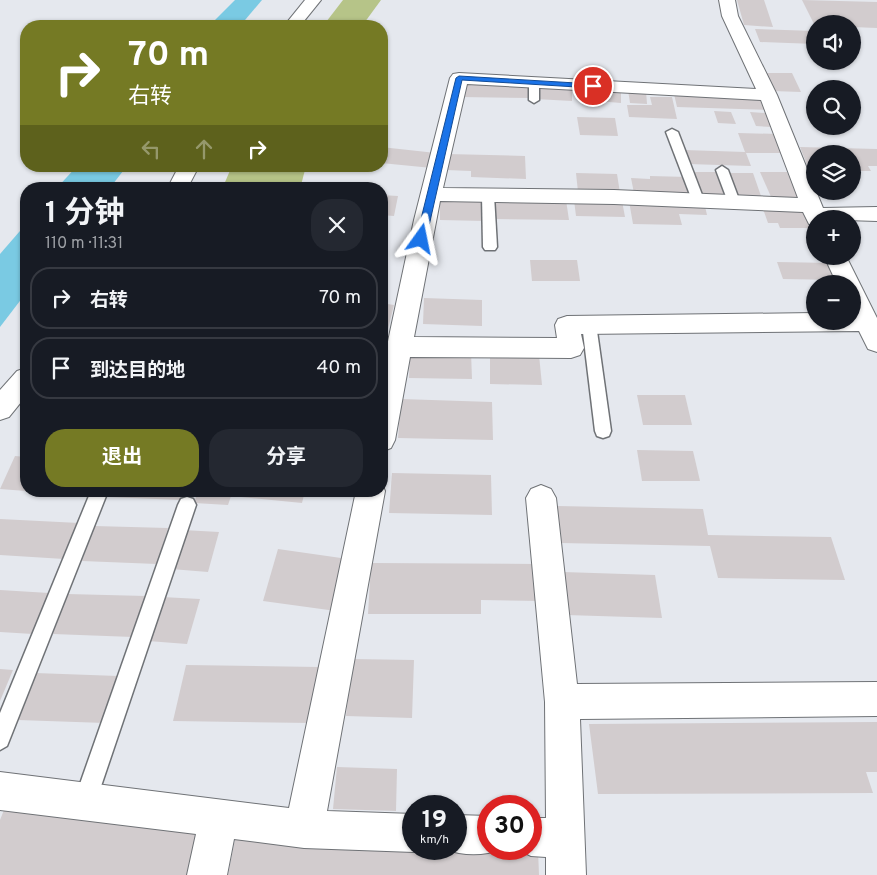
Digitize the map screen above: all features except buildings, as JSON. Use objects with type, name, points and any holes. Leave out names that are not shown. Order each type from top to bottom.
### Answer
[{"type":"street","points":[[297,20],[313,0]]},
{"type":"street","points":[[727,0],[730,16],[768,95],[814,210]]},
{"type":"street","points":[[388,406],[431,194],[459,78],[534,91],[768,95]]},
{"type":"street","points":[[431,194],[698,200],[734,202],[806,212]]},
{"type":"street","points":[[861,214],[877,214]]},
{"type":"street","points":[[400,347],[571,348],[568,324],[872,332],[861,310]]},
{"type":"street","points":[[0,409],[20,385]]},
{"type":"street","points":[[304,829],[370,497]]},
{"type":"street","points":[[542,498],[562,702],[548,837],[566,875]]},
{"type":"street","points":[[562,702],[877,699]]},
{"type":"street","points":[[0,791],[304,829],[402,832]]},
{"type":"street","points":[[207,875],[219,818]]},
{"type":"lane","points":[[672,132],[698,200]]},
{"type":"lane","points":[[722,170],[734,202]]},
{"type":"lane","points":[[488,195],[490,247]]},
{"type":"lane","points":[[589,324],[603,431]]},
{"type":"lane","points":[[0,739],[98,497]]},
{"type":"lane","points":[[85,801],[187,505]]},
{"type":"green space","points":[[343,0],[381,0],[366,20],[328,20]]},
{"type":"green space","points":[[229,172],[304,172],[302,182],[225,182]]},
{"type":"water","points":[[235,0],[262,0],[245,20],[215,20]]},
{"type":"water","points":[[72,172],[122,172],[114,182],[62,182]]},
{"type":"water","points":[[20,231],[20,301],[0,327],[0,254]]},
{"type":"route","points":[[421,239],[459,78],[593,86]]}]
